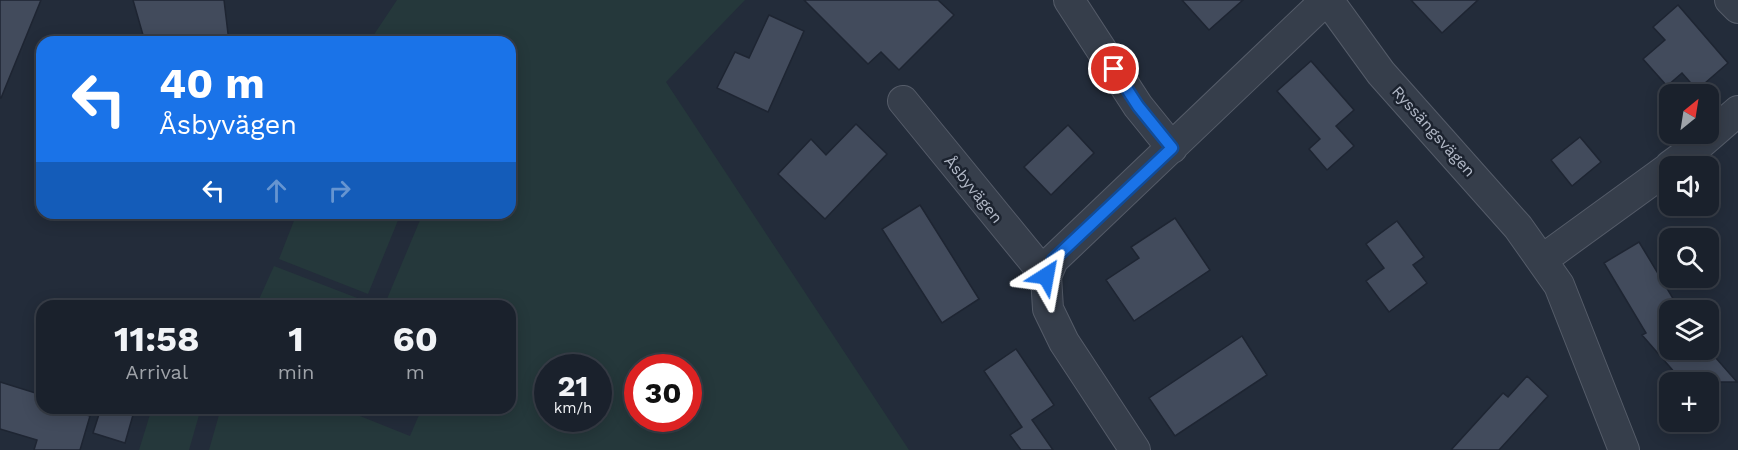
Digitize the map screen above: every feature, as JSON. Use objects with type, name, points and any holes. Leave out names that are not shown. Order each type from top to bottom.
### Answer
[{"type":"street","points":[[1069,0],[1138,106],[1172,148]]},
{"type":"street","points":[[1135,450],[1064,342],[1048,309],[1046,276],[1053,260],[1327,0]]},
{"type":"street","name":"Ryssängsvägen","points":[[1327,0],[1382,72],[1518,227],[1559,285],[1624,450]]},
{"type":"street","points":[[1730,0],[1738,8]]},
{"type":"street","name":"Åsbyvägen","points":[[903,101],[1046,276]]},
{"type":"street","points":[[1684,156],[1738,111]]},
{"type":"street","points":[[1542,260],[1659,175]]},
{"type":"shaded area","points":[[397,0],[745,0],[666,82],[909,450],[209,450],[219,414],[355,414],[410,436],[419,415],[416,414],[516,414],[516,300],[387,300],[420,219],[516,219],[516,36],[373,36]]},
{"type":"shaded area","points":[[295,219],[399,219],[368,294],[279,259]]},
{"type":"shaded area","points":[[274,266],[362,300],[259,300]]},
{"type":"shaded area","points":[[150,414],[199,414],[189,450],[139,450]]},
{"type":"building","points":[[0,0],[41,0],[1,98],[0,98]]},
{"type":"building","points":[[133,0],[224,0],[228,36],[143,36]]},
{"type":"building","points":[[804,0],[938,0],[954,15],[899,70],[881,52],[868,64]]},
{"type":"building","points":[[1182,0],[1243,0],[1209,30]]},
{"type":"building","points":[[1411,0],[1478,0],[1442,33]]},
{"type":"building","points":[[1678,5],[1728,63],[1704,84],[1692,84],[1682,73],[1669,84],[1665,84],[1643,59],[1665,40],[1653,27]]},
{"type":"building","points":[[769,15],[804,31],[768,112],[717,88],[735,52],[749,58]]},
{"type":"building","points":[[1311,61],[1354,110],[1336,126],[1354,146],[1327,170],[1309,149],[1320,139],[1277,91]]},
{"type":"building","points":[[856,124],[887,154],[825,219],[778,174],[811,139],[826,155]]},
{"type":"building","points":[[1068,125],[1094,153],[1051,195],[1024,167]]},
{"type":"building","points":[[1580,137],[1601,162],[1572,186],[1551,160]]},
{"type":"building","points":[[920,205],[979,299],[942,323],[882,229]]},
{"type":"building","points":[[1175,218],[1210,270],[1134,321],[1106,280],[1139,258],[1131,247]]},
{"type":"building","points":[[1397,221],[1424,257],[1413,265],[1427,283],[1389,312],[1366,281],[1384,268],[1366,244]]},
{"type":"building","points":[[1639,242],[1659,275],[1659,288],[1667,288],[1674,300],[1659,300],[1659,354],[1642,335],[1646,333],[1604,263]]},
{"type":"building","points":[[1242,336],[1267,375],[1175,436],[1149,398]]},
{"type":"building","points":[[1016,349],[1054,405],[1032,420],[1053,450],[1021,450],[1010,435],[1022,427],[984,371]]},
{"type":"building","points":[[1664,360],[1718,360],[1737,382],[1719,382],[1719,372],[1674,372]]},
{"type":"building","points":[[1527,376],[1548,396],[1499,450],[1451,450],[1503,393],[1508,397]]},
{"type":"building","points":[[0,382],[36,393],[36,414],[90,416],[80,450],[34,450],[37,440],[0,429]]},
{"type":"building","points":[[99,414],[133,414],[125,443],[93,433]]},
{"type":"route","points":[[1046,276],[1053,260],[1172,148],[1138,106],[1114,69]]}]
